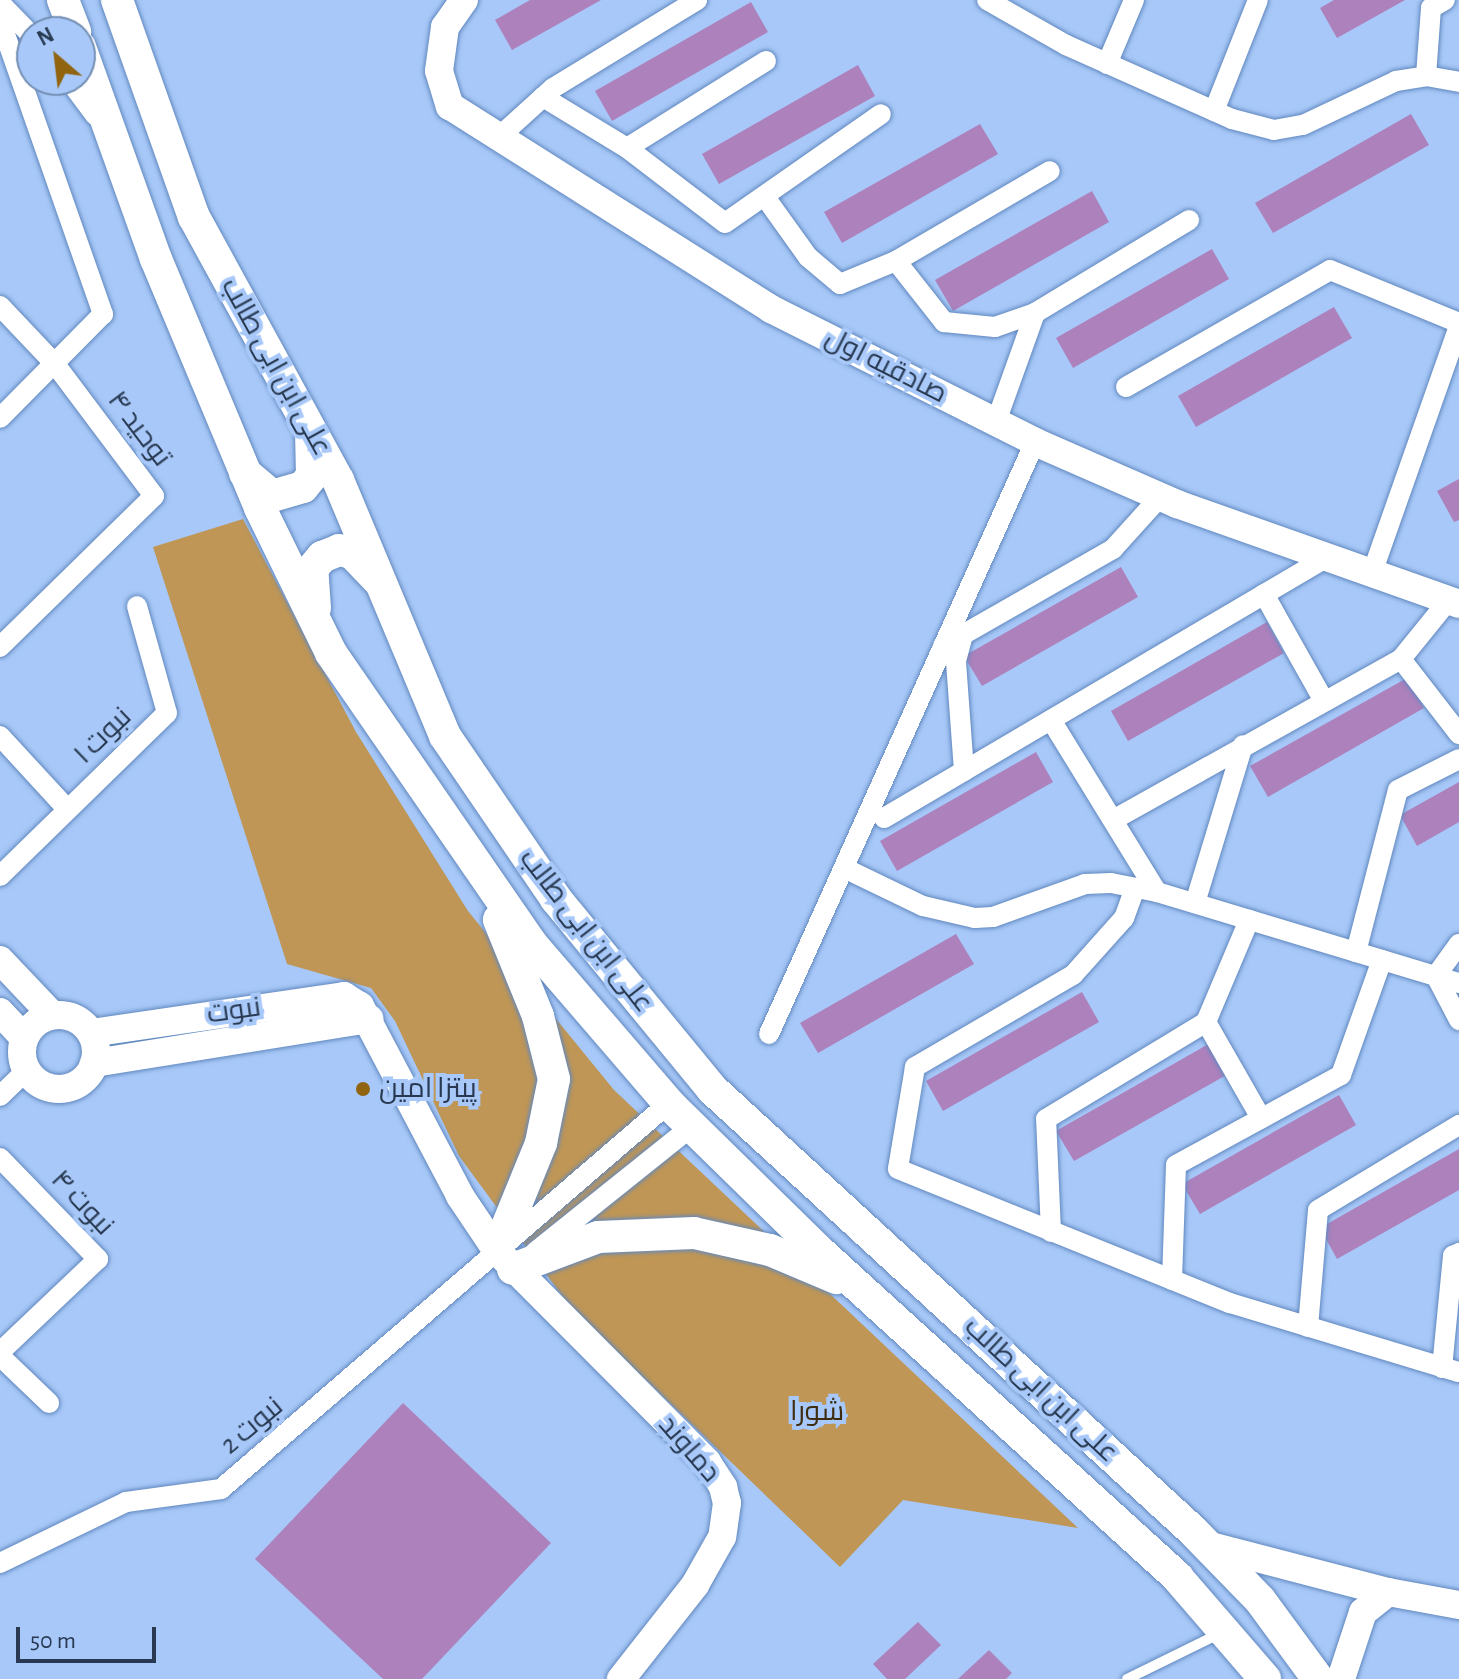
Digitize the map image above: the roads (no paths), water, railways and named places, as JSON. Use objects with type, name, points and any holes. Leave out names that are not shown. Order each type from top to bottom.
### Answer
[{"type":"main road","name":"علی ابن ابی طالب","points":[[117,0],[194,217],[311,429],[389,593],[445,736],[556,899],[712,1089],[1207,1545],[1260,1600],[1318,1679]]},
{"type":"main road","name":"صادقیه اول","points":[[464,0],[445,27],[439,71],[450,106],[771,309],[1035,442],[1160,497],[1371,576],[1454,602]]},
{"type":"main road","name":"علی ابن ابی طالب","points":[[96,92],[156,259],[245,473],[321,633],[530,942],[669,1103],[862,1289],[1177,1577],[1226,1630],[1265,1679]]},
{"type":"main road","points":[[245,473],[272,496],[303,487],[312,476],[311,429]]},
{"type":"main road","points":[[321,633],[310,584],[312,569],[322,557],[339,550],[352,553],[389,593]]},
{"type":"main road","points":[[479,869],[538,1016],[554,1079],[541,1143],[505,1260]]},
{"type":"main road","points":[[0,960],[52,1015]]},
{"type":"main road","name":"نبوت","points":[[91,1033],[344,996],[370,1019],[460,1196],[505,1260]]},
{"type":"main road","points":[[0,1012],[23,1037],[26,1071],[47,1088],[61,1089],[87,1076],[94,1063],[91,1033],[74,1017],[52,1015],[33,1024],[23,1037]]},
{"type":"main road","name":"نبوت","points":[[94,1063],[370,1019]]},
{"type":"main road","points":[[505,1260],[598,1237],[694,1233],[770,1250],[862,1289]]},
{"type":"main road","name":"دماوند","points":[[505,1260],[707,1462],[723,1487],[727,1503],[722,1537],[695,1585],[621,1679]]},
{"type":"main road","points":[[1207,1545],[1388,1592],[1459,1605]]},
{"type":"main road","points":[[1341,1679],[1363,1612],[1388,1592]]},
{"type":"street","points":[[499,137],[543,97],[697,0]]},
{"type":"street","points":[[987,0],[1107,64],[1214,111],[1274,130],[1303,125],[1370,90],[1426,76],[1459,82]]},
{"type":"street","points":[[1107,64],[1134,0]]},
{"type":"street","points":[[1214,111],[1258,0]]},
{"type":"street","points":[[1426,76],[1431,8],[1445,0]]},
{"type":"street","points":[[0,3],[16,20]]},
{"type":"street","points":[[0,20],[103,314],[0,418]]},
{"type":"street","points":[[627,148],[766,61]]},
{"type":"street","points":[[81,96],[113,139]]},
{"type":"street","points":[[543,97],[627,148],[725,223],[881,114]]},
{"type":"street","points":[[765,197],[808,257],[840,284],[896,261],[1050,171]]},
{"type":"street","points":[[896,261],[944,322],[995,327],[1035,313],[1189,220]]},
{"type":"street","points":[[1126,387],[1330,270],[1459,324],[1454,353],[1371,576]]},
{"type":"street","name":"توحید ۴","points":[[0,306],[55,364],[154,496],[0,647]]},
{"type":"street","points":[[996,422],[1035,313]]},
{"type":"street","points":[[769,1034],[1035,442]]},
{"type":"street","points":[[943,646],[1113,549],[1160,497]]},
{"type":"street","points":[[884,818],[1324,559]]},
{"type":"street","points":[[1264,594],[1324,701]]},
{"type":"street","points":[[1113,820],[1401,659],[1454,602]]},
{"type":"street","name":"نبوت ۱","points":[[0,876],[167,713],[137,606]]},
{"type":"street","points":[[963,635],[956,661],[964,771]]},
{"type":"street","points":[[1401,659],[1459,734]]},
{"type":"street","points":[[1051,720],[1157,892]]},
{"type":"street","points":[[0,736],[68,810]]},
{"type":"street","points":[[1195,903],[1243,745]]},
{"type":"street","points":[[1356,952],[1398,790],[1459,759]]},
{"type":"street","points":[[844,868],[923,906],[975,918],[993,917],[1085,884],[1157,892],[1459,983]]},
{"type":"street","points":[[1135,888],[1124,918],[1073,975],[915,1067],[898,1169],[1172,1280],[1308,1327],[1451,1370],[1453,1256],[1459,1253]]},
{"type":"street","points":[[1051,1232],[1046,1119],[1206,1022],[1249,920]]},
{"type":"street","points":[[1436,976],[1459,944]]},
{"type":"street","points":[[1172,1280],[1176,1165],[1341,1075],[1382,960]]},
{"type":"street","points":[[1436,976],[1459,1020]]},
{"type":"street","points":[[1206,1022],[1261,1118]]},
{"type":"street","points":[[0,1096],[26,1071]]},
{"type":"street","points":[[505,1260],[669,1103]]},
{"type":"street","points":[[1308,1327],[1318,1210],[1459,1125]]},
{"type":"street","points":[[505,1260],[692,1126]]},
{"type":"street","name":"نبوت ۴","points":[[0,1158],[98,1259],[0,1354]]},
{"type":"street","name":"نبوت 2","points":[[0,1563],[126,1502],[221,1489],[505,1260]]},
{"type":"street","points":[[0,1354],[49,1403]]},
{"type":"lane","points":[[1127,1679],[1226,1630]]},
{"type":"place","name":"پیتزا امین","points":[[363,1089]]},
{"type":"park label","name":"شورا","points":[[817,1412]]}]
